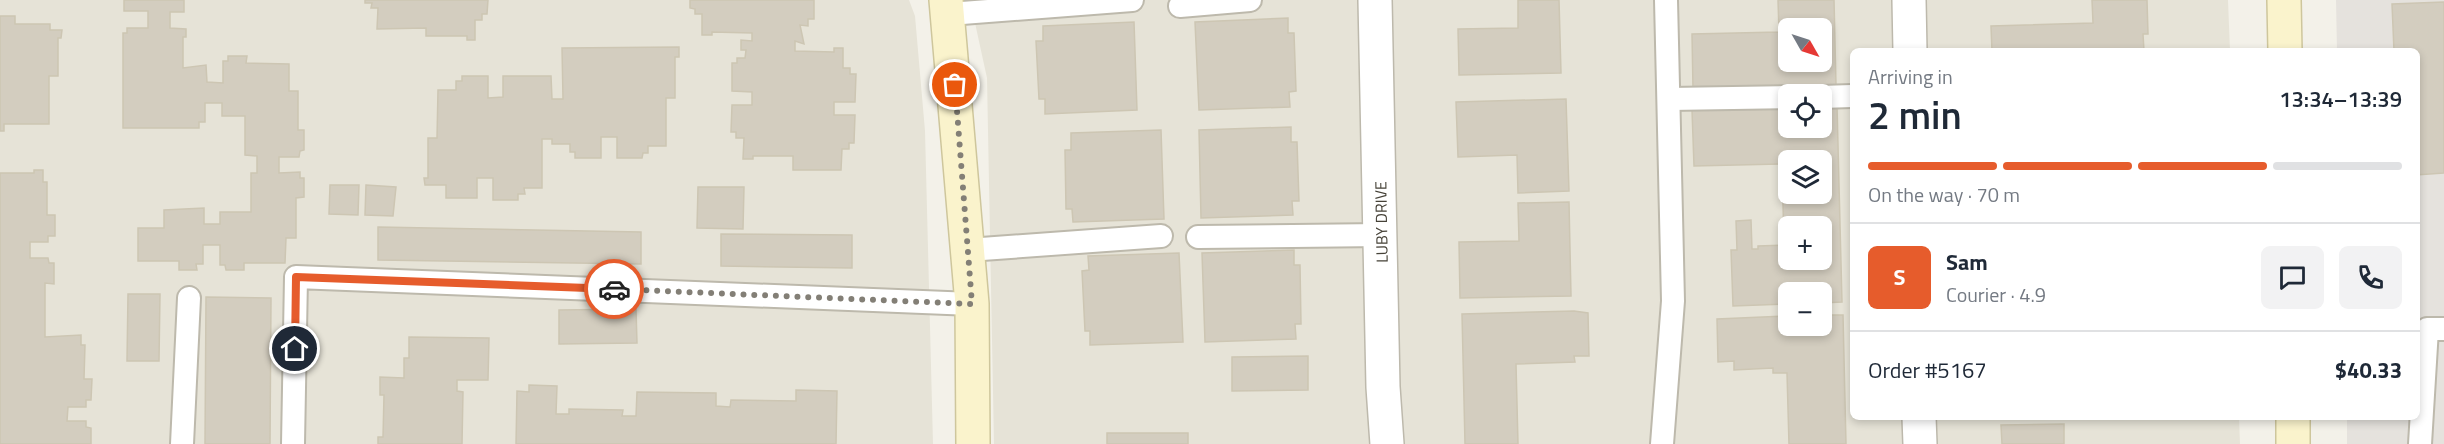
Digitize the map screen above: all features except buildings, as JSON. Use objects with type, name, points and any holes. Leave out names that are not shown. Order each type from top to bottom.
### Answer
[{"type":"street","name":"LUBY DRIVE","points":[[1376,0],[1383,387],[1387,444]]},
{"type":"street","points":[[1909,0],[1910,48]]},
{"type":"street","points":[[2284,0],[2285,48]]},
{"type":"street","points":[[947,7],[972,304],[973,444]]},
{"type":"street","points":[[1919,420],[1920,444]]},
{"type":"street","points":[[2293,420],[2294,444]]},
{"type":"lane","points":[[947,7],[1132,0]]},
{"type":"lane","points":[[1180,6],[1250,0]]},
{"type":"lane","points":[[1662,444],[1673,302],[1666,0]]},
{"type":"lane","points":[[1832,97],[1850,96]]},
{"type":"lane","points":[[1670,99],[1778,98]]},
{"type":"lane","points":[[1198,237],[1382,235]]},
{"type":"lane","points":[[968,250],[1161,236]]},
{"type":"lane","points":[[293,444],[296,277],[972,304]]},
{"type":"lane","points":[[182,444],[189,298]]},
{"type":"lane","points":[[2420,444],[2427,329],[2444,329]]},
{"type":"shaded area","points":[[0,0],[909,0],[915,16],[925,131],[933,444],[0,444]]},
{"type":"shaded area","points":[[970,0],[2228,0],[2230,48],[1850,48],[1850,420],[2239,420],[2240,444],[994,444],[987,78]]},
{"type":"shaded area","points":[[2336,0],[2444,0],[2444,444],[2347,444],[2347,420],[2420,420],[2420,48],[2337,48]]},
{"type":"way so far","points":[[614,289],[972,304],[955,85]]},
{"type":"route","points":[[295,349],[296,277],[614,289]]}]
